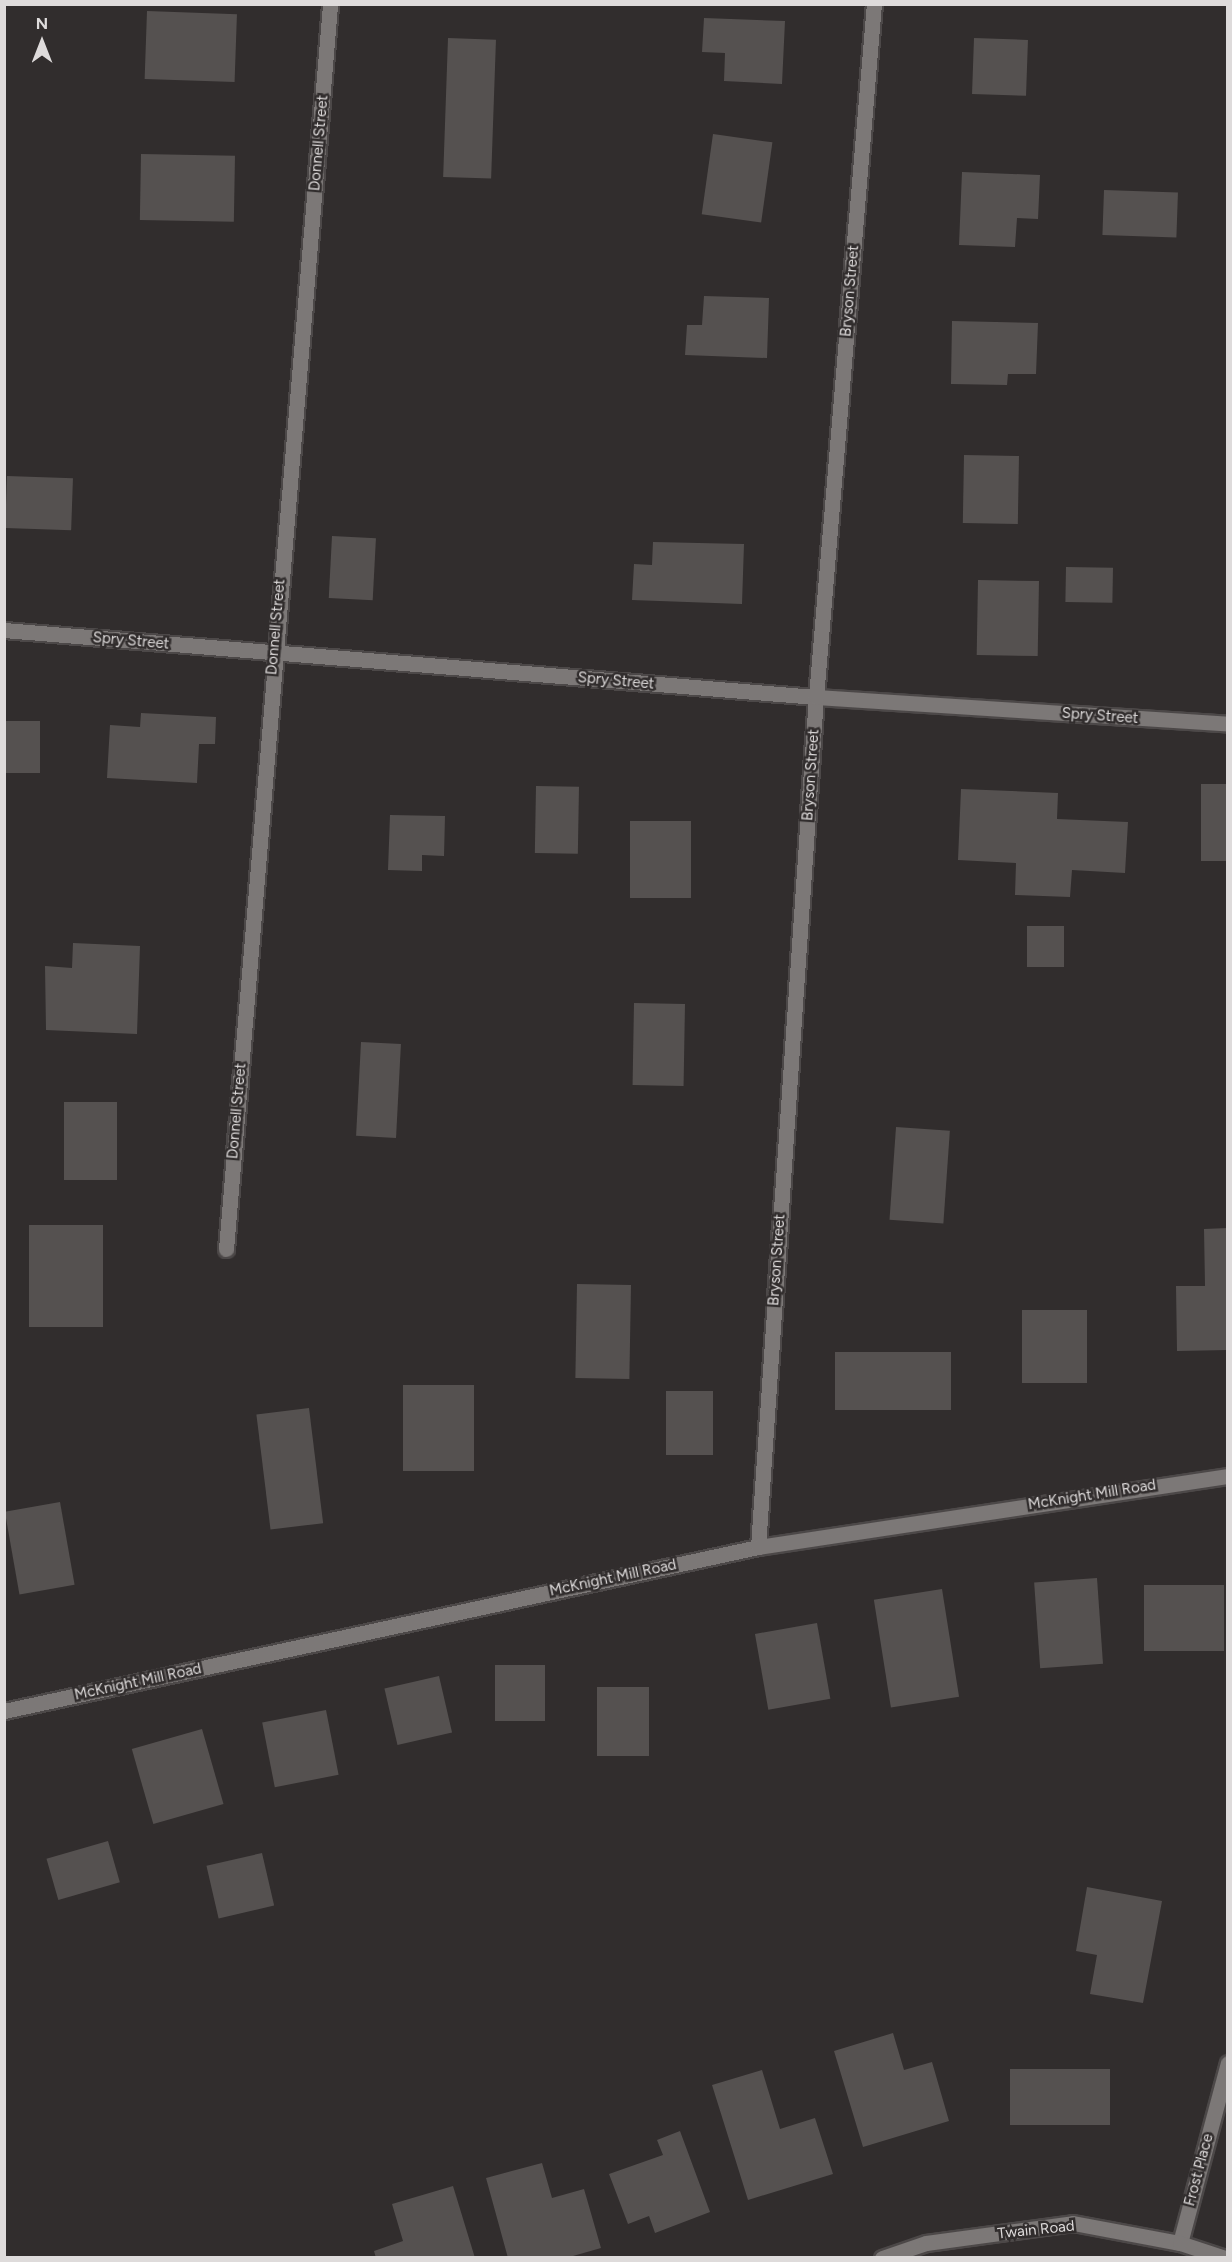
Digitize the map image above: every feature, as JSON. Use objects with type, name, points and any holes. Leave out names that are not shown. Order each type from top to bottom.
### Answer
[{"type":"street","name":"Donnell Street","points":[[226,1250],[274,653],[330,4]]},
{"type":"street","name":"Bryson Street","points":[[758,1547],[816,697],[874,4]]},
{"type":"street","name":"Spry Street","points":[[4,630],[816,697],[1227,724]]},
{"type":"street","name":"McKnight Mill Road","points":[[4,1711],[758,1547],[1227,1476]]},
{"type":"street","name":"Frost Place","points":[[1180,2243],[1227,2063]]},
{"type":"street","name":"Twain Road","points":[[882,2258],[926,2243],[1073,2223],[1180,2243],[1226,2258]]},
{"type":"building","points":[[147,11],[237,14],[235,82],[145,79]]},
{"type":"building","points":[[704,18],[785,21],[782,84],[724,81],[725,53],[702,52]]},
{"type":"building","points":[[448,38],[496,40],[491,179],[443,177]]},
{"type":"building","points":[[974,38],[1028,40],[1026,96],[972,94]]},
{"type":"building","points":[[713,134],[772,142],[761,223],[702,214]]},
{"type":"building","points":[[141,154],[235,156],[234,222],[140,220]]},
{"type":"building","points":[[962,172],[1040,175],[1038,219],[1017,218],[1015,247],[959,245]]},
{"type":"building","points":[[1104,190],[1178,193],[1176,238],[1102,235]]},
{"type":"building","points":[[704,296],[769,298],[767,358],[685,355],[687,325],[702,325]]},
{"type":"building","points":[[952,321],[1038,323],[1036,374],[1008,374],[1007,385],[951,384]]},
{"type":"building","points":[[964,455],[1019,456],[1018,524],[963,523]]},
{"type":"building","points":[[7,476],[73,478],[71,530],[5,528]]},
{"type":"building","points":[[332,536],[376,538],[373,600],[329,598]]},
{"type":"building","points":[[653,542],[744,544],[742,604],[632,600],[634,564],[652,565]]},
{"type":"building","points":[[1066,567],[1113,568],[1112,603],[1065,602]]},
{"type":"building","points":[[978,580],[1039,581],[1038,656],[977,655]]},
{"type":"building","points":[[141,713],[216,717],[215,744],[199,744],[197,783],[107,778],[110,725],[140,727]]},
{"type":"building","points":[[4,721],[40,721],[40,773],[4,773]]},
{"type":"building","points":[[1201,784],[1228,784],[1228,861],[1201,861]]},
{"type":"building","points":[[536,786],[579,787],[578,854],[535,853]]},
{"type":"building","points":[[961,789],[1058,793],[1057,819],[1128,822],[1125,873],[1072,870],[1070,897],[1015,895],[1016,863],[958,860]]},
{"type":"building","points":[[390,815],[445,816],[444,856],[422,855],[422,871],[388,870]]},
{"type":"building","points":[[630,821],[691,821],[691,898],[630,898]]},
{"type":"building","points":[[1027,926],[1064,926],[1064,967],[1027,967]]},
{"type":"building","points":[[73,943],[140,946],[137,1034],[46,1030],[45,966],[72,968]]},
{"type":"building","points":[[634,1003],[685,1004],[684,1086],[633,1085]]},
{"type":"building","points":[[361,1042],[401,1044],[396,1138],[356,1136]]},
{"type":"building","points":[[64,1102],[117,1102],[117,1180],[64,1180]]},
{"type":"building","points":[[896,1127],[950,1131],[943,1224],[890,1220]]},
{"type":"building","points":[[29,1225],[103,1225],[103,1327],[29,1327]]},
{"type":"building","points":[[1228,1228],[1228,1350],[1177,1351],[1176,1286],[1205,1286],[1204,1229]]},
{"type":"building","points":[[577,1284],[631,1285],[629,1379],[575,1378]]},
{"type":"building","points":[[1022,1310],[1087,1310],[1087,1383],[1022,1383]]},
{"type":"building","points":[[835,1352],[951,1352],[951,1410],[835,1410]]},
{"type":"building","points":[[403,1385],[474,1385],[474,1471],[403,1471]]},
{"type":"building","points":[[666,1391],[713,1391],[713,1455],[666,1455]]},
{"type":"building","points":[[309,1408],[323,1523],[271,1530],[256,1414]]},
{"type":"building","points":[[60,1502],[75,1585],[19,1594],[5,1512]]},
{"type":"building","points":[[1097,1578],[1103,1664],[1040,1668],[1034,1582]]},
{"type":"building","points":[[1144,1585],[1224,1585],[1224,1651],[1144,1651]]},
{"type":"building","points":[[942,1589],[959,1697],[891,1707],[874,1600]]},
{"type":"building","points":[[817,1623],[830,1699],[768,1710],[755,1634]]},
{"type":"building","points":[[495,1665],[545,1665],[545,1721],[495,1721]]},
{"type":"building","points":[[439,1676],[452,1733],[397,1745],[384,1689]]},
{"type":"building","points":[[597,1687],[649,1687],[649,1756],[597,1756]]},
{"type":"building","points":[[326,1710],[339,1775],[275,1787],[262,1722]]},
{"type":"building","points":[[202,1729],[223,1804],[153,1824],[132,1749]]},
{"type":"building","points":[[108,1841],[120,1882],[58,1900],[46,1859]]},
{"type":"building","points":[[262,1853],[274,1906],[219,1918],[206,1866]]},
{"type":"building","points":[[1087,1887],[1162,1901],[1143,2003],[1090,1994],[1097,1955],[1076,1951]]},
{"type":"building","points":[[893,2033],[904,2070],[932,2062],[949,2121],[863,2147],[834,2051]]},
{"type":"building","points":[[1010,2069],[1110,2069],[1110,2125],[1010,2125]]},
{"type":"building","points":[[762,2070],[780,2129],[815,2118],[833,2174],[748,2200],[712,2085]]},
{"type":"building","points":[[680,2131],[710,2212],[655,2233],[649,2216],[628,2224],[609,2174],[663,2155],[657,2140]]},
{"type":"building","points":[[542,2163],[552,2198],[584,2189],[601,2248],[566,2258],[508,2258],[486,2178]]},
{"type":"building","points":[[453,2186],[475,2258],[376,2258],[374,2251],[403,2241],[392,2204]]}]
